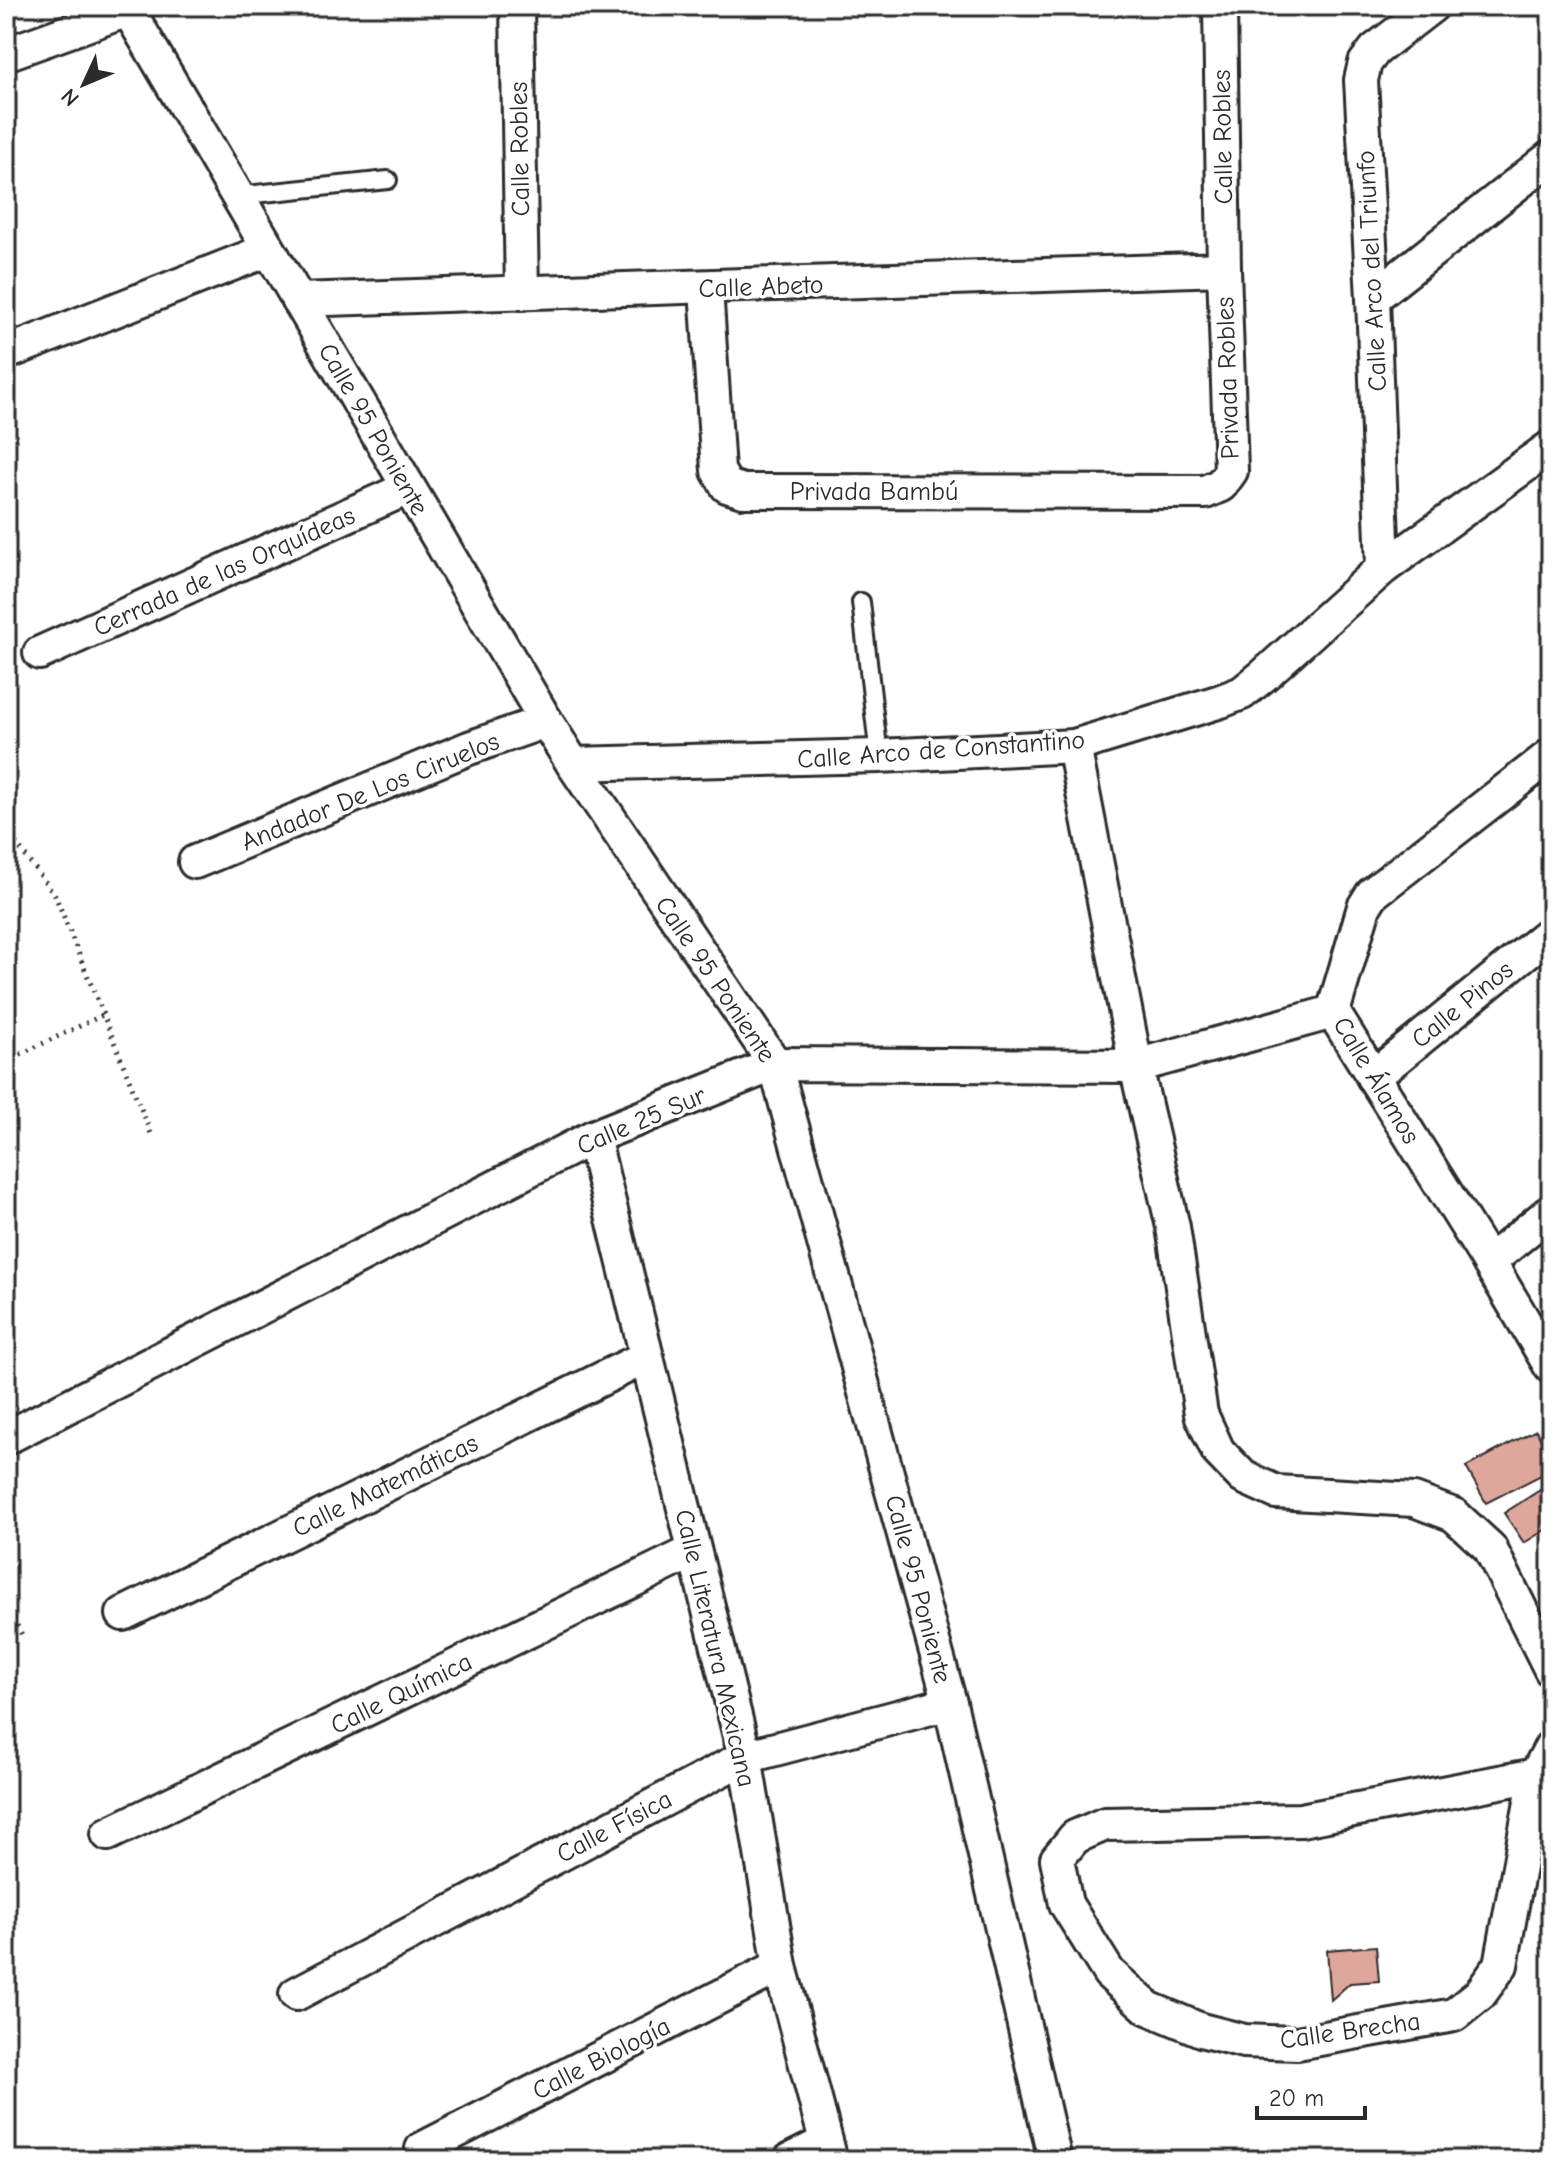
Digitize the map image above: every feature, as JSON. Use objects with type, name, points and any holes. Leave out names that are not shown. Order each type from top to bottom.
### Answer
[{"type":"street","name":"Calle Robles","points":[[517,6],[522,293]]},
{"type":"street","name":"Calle Robles","points":[[1220,6],[1224,269]]},
{"type":"street","name":"Calle Arco del Triunfo","points":[[1383,568],[1361,80],[1365,63],[1375,50],[1432,6]]},
{"type":"street","points":[[6,54],[127,8]]},
{"type":"street","name":"Calle 95 Poniente","points":[[127,8],[546,721],[775,1064],[950,1703],[1055,2160]]},
{"type":"street","points":[[1373,298],[1551,157]]},
{"type":"street","points":[[6,353],[268,250]]},
{"type":"street","name":"Calle Abeto","points":[[298,300],[1224,269]]},
{"type":"street","name":"Privada Robles","points":[[1221,485],[1231,471],[1224,269]]},
{"type":"street","name":"Privada Bambú","points":[[706,288],[718,471],[727,486],[743,491],[1205,492],[1221,485]]},
{"type":"street","name":"Calle Arco de Constantino","points":[[573,764],[879,756],[1074,746],[1221,701],[1242,693],[1263,676],[1383,568],[1551,447]]},
{"type":"street","name":"Cerrada de las Orquídeas","points":[[40,653],[408,488]]},
{"type":"street","name":"Andador De Los Ciruelos","points":[[195,862],[469,748],[546,721]]},
{"type":"street","points":[[1074,746],[1136,1066],[1173,1227],[1201,1414],[1218,1451],[1243,1477],[1276,1492],[1414,1500],[1454,1515],[1490,1548],[1551,1670]]},
{"type":"street","name":"Calle Álamos","points":[[1551,755],[1372,894],[1364,907],[1333,1012],[1551,1367]]},
{"type":"street","name":"Calle Pinos","points":[[1373,1077],[1551,932]]},
{"type":"street","name":"Calle 25 Sur","points":[[6,1438],[593,1137],[775,1064],[1136,1066],[1333,1012]]},
{"type":"street","name":"Calle Literatura Mexicana","points":[[593,1137],[745,1757],[780,1966],[829,2151]]},
{"type":"street","points":[[1489,1262],[1551,1211]]},
{"type":"street","name":"Calle Matemáticas","points":[[123,1614],[646,1357]]},
{"type":"street","name":"Calle Química","points":[[108,1834],[694,1551]]},
{"type":"street","name":"Calle Física","points":[[296,1994],[745,1757],[950,1703]]},
{"type":"street","name":"Calle Brecha","points":[[1544,1761],[1501,1965],[1480,1994],[1454,2015],[1297,2043],[1244,2041],[1201,2030],[1148,2008],[1128,1991],[1109,1973],[1066,1904],[1057,1859],[1075,1837],[1105,1824],[1301,1820],[1544,1761]]},
{"type":"street","name":"Calle Biología","points":[[422,2149],[780,1966]]},
{"type":"street","points":[[790,2160],[829,2151]]},
{"type":"lane","points":[[236,196],[388,180]]},
{"type":"lane","points":[[861,602],[879,756]]},
{"type":"path","points":[[6,830],[55,895],[152,1136]]},
{"type":"path","points":[[6,1061],[103,1015]]},
{"type":"path","points":[[6,1604],[22,1635]]},
{"type":"building","points":[[1536,1430],[1551,1460],[1551,1470],[1486,1503],[1466,1467]]},
{"type":"building","points":[[1551,1483],[1551,1539],[1545,1530],[1524,1543],[1504,1513]]},
{"type":"building","points":[[1376,1946],[1379,1981],[1350,1983],[1331,2000],[1327,1950]]}]
